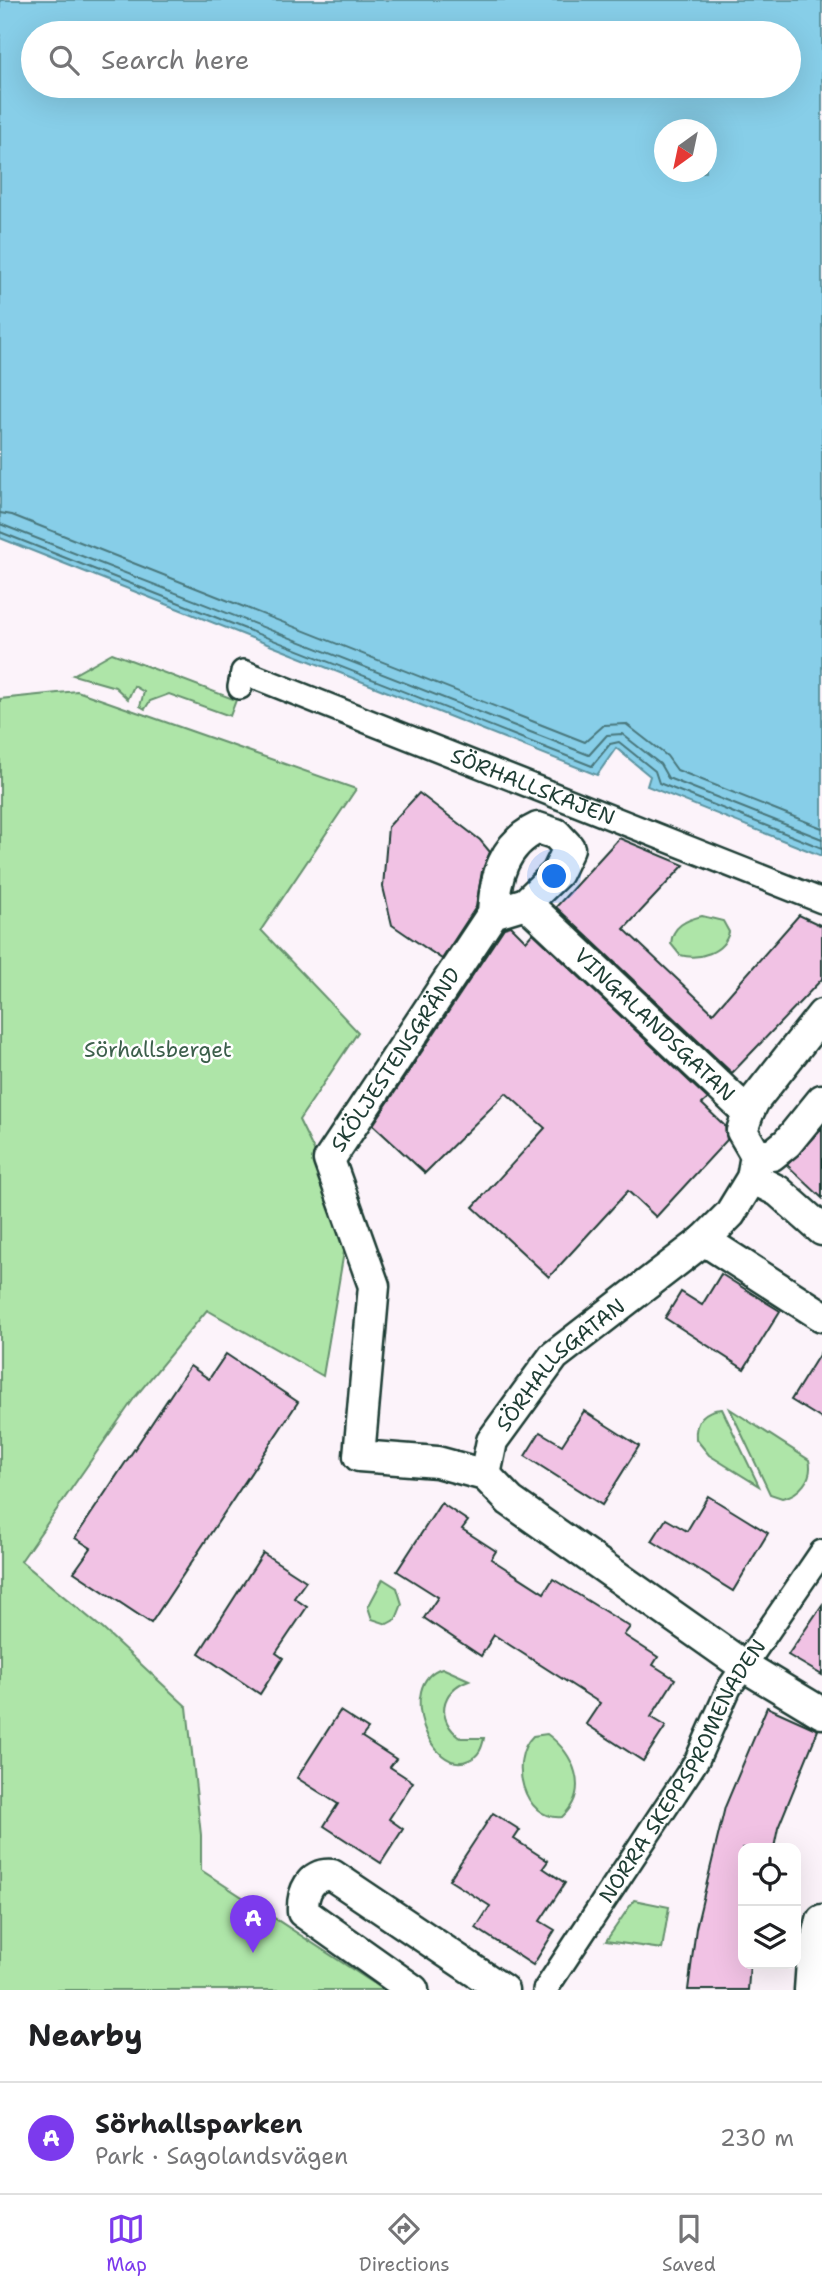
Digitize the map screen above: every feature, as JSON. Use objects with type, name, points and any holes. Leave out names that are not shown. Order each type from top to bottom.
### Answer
[{"type":"street","name":"SÖRHALLSKAJEN","points":[[242,679],[554,796],[822,901]]},
{"type":"street","name":"SKÖLJESTENSGRÄND","points":[[485,1475],[438,1462],[359,1456],[374,1286],[329,1160],[493,913],[495,881],[501,865],[517,842],[538,828],[554,796]]},
{"type":"street","points":[[493,913],[526,903],[557,873],[569,848],[556,834],[538,828]]},
{"type":"street","name":"VINGALANDSGATAN","points":[[526,903],[748,1113],[742,1131],[754,1167]]},
{"type":"street","points":[[748,1113],[754,1101],[822,1015]]},
{"type":"street","points":[[822,1100],[787,1143],[754,1167],[822,1230]]},
{"type":"street","name":"SÖRHALLSGATAN","points":[[485,1475],[492,1441],[554,1356],[704,1240],[730,1214],[754,1167]]},
{"type":"street","points":[[704,1240],[822,1316]]},
{"type":"street","points":[[485,1475],[510,1501],[744,1666],[822,1713]]},
{"type":"street","name":"NORRA SKEPPSPROMENADEN","points":[[545,1990],[697,1760],[721,1701],[822,1552]]},
{"type":"street","points":[[413,1990],[303,1912],[302,1898],[307,1885],[323,1874],[332,1875],[503,1990]]},
{"type":"street","points":[[810,1990],[812,1962],[822,1920]]},
{"type":"green space","points":[[112,653],[236,700],[230,716],[169,694],[150,701],[145,709],[140,706],[144,692],[134,686],[128,699],[115,687],[73,675]]},
{"type":"green space","name":"Sörhallsberget","points":[[77,691],[356,789],[261,930],[358,1032],[299,1120],[349,1222],[323,1376],[207,1310],[135,1397],[21,1561],[103,1629],[187,1707],[201,1835],[201,1870],[384,1990],[0,1990],[0,699]]},
{"type":"green space","points":[[702,916],[723,921],[729,932],[726,939],[710,953],[680,955],[671,944],[674,933],[685,922]]},
{"type":"green space","points":[[722,1409],[759,1486],[709,1455],[696,1439],[697,1426],[702,1417],[710,1411]]},
{"type":"green space","points":[[730,1409],[809,1460],[809,1473],[804,1485],[782,1498],[770,1494]]},
{"type":"green space","points":[[383,1579],[397,1588],[402,1604],[396,1619],[387,1624],[372,1619],[368,1607]]},
{"type":"green space","points":[[442,1668],[469,1680],[452,1691],[444,1706],[444,1714],[447,1723],[461,1738],[484,1738],[480,1751],[469,1760],[455,1762],[442,1755],[431,1743],[424,1726],[420,1708],[421,1691],[428,1677]]},
{"type":"green space","points":[[547,1734],[564,1751],[575,1772],[576,1795],[562,1817],[549,1816],[538,1809],[529,1799],[521,1773],[525,1747],[533,1736]]},
{"type":"green space","points":[[634,1900],[669,1907],[662,1949],[606,1941]]},
{"type":"water","points":[[0,0],[822,0],[822,856],[647,786],[650,776],[616,748],[597,775],[0,538]]},
{"type":"building","points":[[419,793],[480,840],[490,852],[482,871],[476,907],[442,959],[392,925],[383,887],[388,827]]},
{"type":"building","points":[[619,838],[684,865],[624,929],[713,1013],[799,915],[822,926],[822,979],[732,1073],[556,907]]},
{"type":"building","points":[[511,926],[526,941],[533,933],[708,1099],[702,1104],[725,1126],[727,1140],[656,1217],[628,1191],[549,1277],[473,1207],[545,1128],[506,1093],[425,1173],[373,1125],[504,928]]},
{"type":"building","points":[[822,1128],[822,1198],[787,1165]]},
{"type":"building","points":[[721,1274],[780,1311],[744,1369],[665,1318],[681,1292],[702,1305]]},
{"type":"building","points":[[822,1350],[822,1419],[791,1400]]},
{"type":"building","points":[[226,1354],[298,1402],[151,1623],[74,1572],[91,1548],[75,1538],[190,1366],[209,1379]]},
{"type":"building","points":[[584,1411],[639,1446],[602,1505],[525,1456],[540,1432],[562,1445]]},
{"type":"building","points":[[708,1496],[768,1533],[733,1591],[652,1541],[666,1519],[687,1531]]},
{"type":"building","points":[[441,1503],[468,1521],[462,1529],[496,1551],[491,1559],[544,1593],[553,1579],[630,1627],[624,1635],[658,1657],[653,1665],[675,1679],[651,1717],[666,1726],[643,1761],[586,1724],[600,1703],[494,1635],[481,1656],[424,1618],[438,1597],[397,1571]]},
{"type":"building","points":[[263,1553],[306,1581],[294,1598],[307,1607],[276,1653],[283,1658],[260,1694],[199,1653]]},
{"type":"building","points":[[822,1605],[822,1675],[788,1655]]},
{"type":"building","points":[[767,1707],[818,1730],[778,1828],[775,1843],[738,1843],[738,1969],[750,1969],[748,1990],[688,1990],[696,1928],[725,1807]]},
{"type":"building","points":[[340,1711],[368,1729],[362,1737],[396,1759],[390,1767],[413,1782],[389,1819],[403,1829],[381,1863],[324,1826],[338,1804],[297,1778]]},
{"type":"building","points":[[493,1813],[520,1830],[514,1839],[548,1861],[543,1868],[565,1883],[540,1921],[555,1930],[533,1965],[476,1928],[490,1906],[449,1880]]},
{"type":"place","name":"Sörhallsparken","points":[[253,1953]]}]
